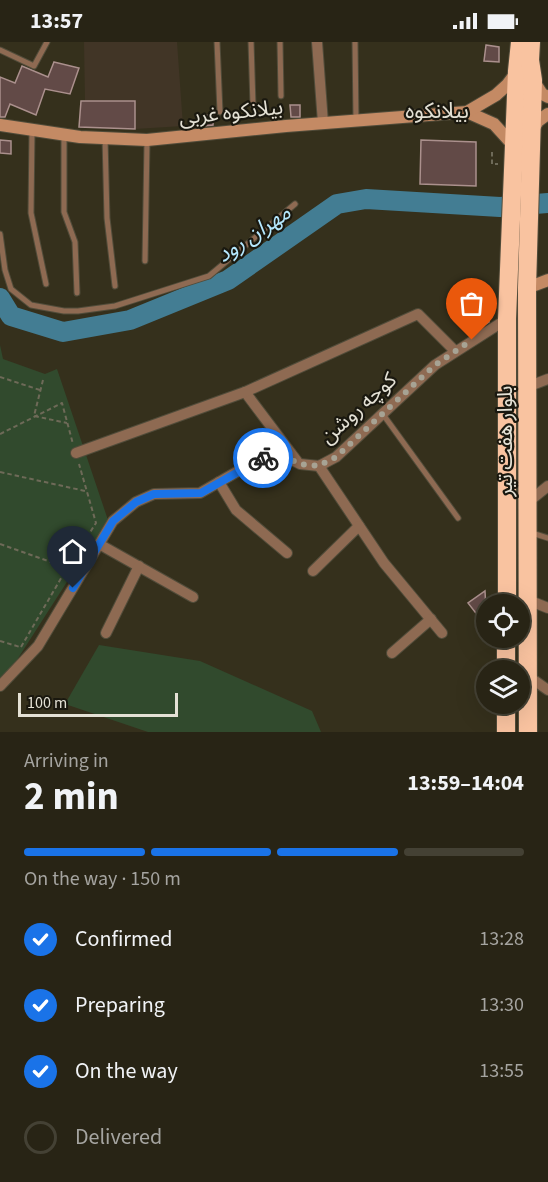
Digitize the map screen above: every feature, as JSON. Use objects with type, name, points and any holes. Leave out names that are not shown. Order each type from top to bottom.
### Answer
[{"type":"highway","points":[[513,42],[517,67]]},
{"type":"highway","name":"بلوار هفت تیر","points":[[520,42],[513,145],[529,229],[527,288],[528,594]]},
{"type":"highway","name":"بلوار هفت تیر","points":[[507,594],[507,319],[510,230],[532,130],[531,42]]},
{"type":"highway","points":[[533,80],[541,65],[544,42]]},
{"type":"highway","points":[[506,714],[506,732]]},
{"type":"highway","name":"بلوار هفت تیر","points":[[528,714],[528,732]]},
{"type":"street","points":[[317,42],[323,123]]},
{"type":"street","name":"بیلانکوه غربی","points":[[0,125],[64,135],[147,140],[467,112],[496,95],[507,85],[517,67]]},
{"type":"street","points":[[533,80],[542,94],[548,97]]},
{"type":"street","name":"بیلانکوه غربی","points":[[467,112],[494,124],[513,145]]},
{"type":"street","points":[[532,130],[538,121],[548,114]]},
{"type":"street","points":[[527,288],[548,280]]},
{"type":"street","points":[[76,453],[245,392],[418,314],[455,351]]},
{"type":"street","name":"کوچه روشن","points":[[0,687],[33,651],[113,521],[136,502],[154,494],[201,493],[259,459],[282,455],[300,464],[318,466],[336,457],[435,365],[507,319]]},
{"type":"street","points":[[527,387],[548,379]]},
{"type":"street","points":[[245,392],[300,464]]},
{"type":"street","points":[[318,466],[384,562],[442,633]]},
{"type":"street","points":[[219,482],[236,510],[287,554]]},
{"type":"street","points":[[528,502],[548,486]]},
{"type":"street","points":[[313,571],[359,526]]},
{"type":"street","points":[[99,544],[193,597]]},
{"type":"street","points":[[106,633],[139,566]]},
{"type":"street","points":[[530,601],[548,608]]},
{"type":"street","points":[[392,653],[431,619]]},
{"type":"street","points":[[530,677],[548,690]]},
{"type":"lane","points":[[0,50],[34,66],[47,42]]},
{"type":"lane","points":[[217,42],[220,112]]},
{"type":"lane","points":[[251,42],[254,105]]},
{"type":"lane","points":[[280,42],[281,96]]},
{"type":"lane","points":[[355,42],[356,120]]},
{"type":"lane","points":[[32,130],[31,213],[46,284]]},
{"type":"lane","points":[[64,135],[63,212],[75,242],[77,293]]},
{"type":"lane","points":[[105,138],[107,218],[115,286]]},
{"type":"lane","points":[[145,261],[147,140]]},
{"type":"lane","points":[[0,234],[5,270],[11,289],[32,305],[64,311],[78,311],[116,306],[209,276],[295,204]]},
{"type":"lane","points":[[382,413],[458,518]]},
{"type":"lane","points":[[528,532],[548,538]]},
{"type":"path","points":[[492,152],[492,164]]},
{"type":"path","points":[[0,377],[40,390]]},
{"type":"path","points":[[34,416],[43,380]]},
{"type":"path","points":[[0,434],[62,403],[96,523],[21,647]]},
{"type":"path","points":[[34,416],[67,423]]},
{"type":"path","points":[[0,472],[86,491]]},
{"type":"path","points":[[0,544],[82,573]]},
{"type":"path","points":[[0,641],[33,651]]},
{"type":"shaded area","points":[[84,42],[177,42],[183,126],[135,129],[134,101],[85,101]]},
{"type":"green space","points":[[0,345],[3,359],[45,374],[57,369],[109,523],[81,560],[6,677],[0,679]]},
{"type":"green space","points":[[99,645],[200,661],[312,711],[321,732],[148,732],[65,704]]},
{"type":"building","points":[[486,45],[499,47],[499,62],[484,61]]},
{"type":"building","points":[[54,62],[79,68],[70,94],[45,89],[36,115],[10,104],[5,117],[0,117],[0,77],[15,83],[22,66],[48,77]]},
{"type":"building","points":[[81,101],[135,101],[135,129],[79,127]]},
{"type":"building","points":[[290,105],[300,105],[300,117],[291,117]]},
{"type":"building","points":[[204,115],[213,115],[213,125],[205,126]]},
{"type":"building","points":[[0,140],[11,141],[11,154],[0,153]]},
{"type":"building","points":[[421,140],[476,142],[476,186],[420,184]]},
{"type":"building","points":[[472,305],[489,305],[489,322],[481,327],[471,327]]},
{"type":"building","points":[[476,597],[476,613],[468,603]]},
{"type":"waterway","name":"مهران رود","points":[[0,298],[11,316],[63,332],[130,320],[228,280],[337,204],[366,199],[500,207],[548,203]]},
{"type":"way so far","points":[[263,458],[282,455],[300,464],[318,466],[336,457],[435,365],[472,340]]},
{"type":"district","name":"بیلانکوه","points":[[437,110]]},
{"type":"route","points":[[73,588],[113,521],[136,502],[154,494],[201,493],[263,458]]}]
